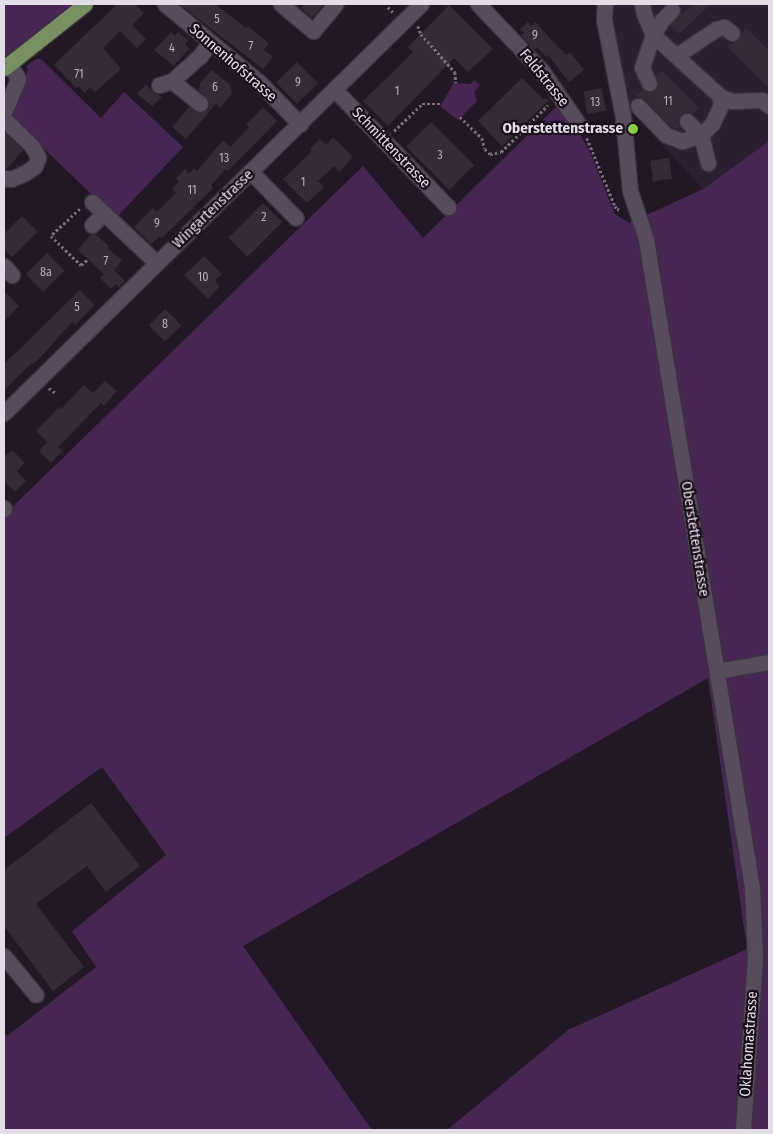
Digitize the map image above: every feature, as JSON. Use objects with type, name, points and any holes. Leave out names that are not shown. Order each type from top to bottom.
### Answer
[{"type":"main road","points":[[7,66],[85,4]]},
{"type":"street","name":"Sonnenhofstrasse","points":[[164,4],[259,82],[300,124]]},
{"type":"street","points":[[281,4],[313,31],[336,4]]},
{"type":"street","name":"Wingartenstrasse","points":[[4,414],[335,90],[355,64],[379,39],[421,4]]},
{"type":"street","name":"Feldstrasse","points":[[478,4],[542,71],[580,126]]},
{"type":"street","name":"Oberstettenstrasse","points":[[605,4],[604,20],[623,117],[630,191],[646,239],[752,887],[755,958]]},
{"type":"street","points":[[642,4],[653,35],[721,97],[732,101],[762,100],[769,106]]},
{"type":"street","points":[[649,83],[642,67],[653,35],[662,20],[672,10]]},
{"type":"street","points":[[677,55],[716,29],[724,27],[732,33]]},
{"type":"street","points":[[200,104],[166,83],[200,56],[210,42]]},
{"type":"street","points":[[4,112],[18,79],[7,66]]},
{"type":"street","name":"Schmittenstrasse","points":[[335,90],[448,207]]},
{"type":"street","points":[[638,106],[666,135],[682,141],[717,130],[721,97]]},
{"type":"street","points":[[4,119],[26,139],[38,157],[34,166],[19,170],[11,179],[4,178]]},
{"type":"street","points":[[687,121],[701,135],[708,163]]},
{"type":"street","points":[[251,172],[296,218]]},
{"type":"street","points":[[86,205],[104,213],[157,263]]},
{"type":"street","points":[[92,225],[104,213]]},
{"type":"street","points":[[717,671],[769,662]]},
{"type":"street","points":[[4,956],[36,995]]},
{"type":"street","name":"Oklahomastrasse","points":[[743,1130],[755,958]]},
{"type":"path","points":[[415,20],[421,34],[455,72],[456,83]]},
{"type":"path","points":[[460,117],[482,138],[485,149],[490,154],[501,152],[560,95]]},
{"type":"path","points":[[384,141],[422,104],[441,104]]},
{"type":"path","points":[[580,126],[596,155],[617,209],[625,209]]},
{"type":"path","points":[[86,205],[51,236],[81,265],[87,260]]},
{"type":"shaded area","points":[[4,4],[72,4],[4,58]]},
{"type":"shaded area","points":[[609,4],[769,4],[769,141],[703,189],[630,110]]},
{"type":"shaded area","points":[[36,59],[41,59],[101,118],[124,92],[183,147],[116,218],[8,114],[28,70],[26,66]]},
{"type":"shaded area","points":[[475,80],[480,85],[474,92],[477,101],[458,120],[440,106],[454,83],[470,84]]},
{"type":"shaded area","points":[[561,102],[589,150],[615,214],[629,223],[703,189],[769,141],[769,1130],[447,1130],[568,1030],[747,949],[708,678],[243,946],[372,1130],[4,1130],[4,1033],[7,1036],[96,967],[72,931],[166,855],[102,767],[4,838],[4,515],[363,166],[423,238]]},
{"type":"building","points":[[117,4],[135,4],[144,13],[132,25],[146,39],[137,48],[120,31],[103,48],[121,69],[95,92],[90,87],[85,93],[78,86],[76,88],[54,65]]},
{"type":"building","points":[[179,4],[215,4],[269,43],[264,50],[273,57],[263,69]]},
{"type":"building","points":[[304,4],[324,4],[312,18],[301,8]]},
{"type":"building","points":[[693,4],[711,4],[679,34],[670,25]]},
{"type":"building","points":[[449,5],[493,49],[468,72],[454,58],[388,126],[363,101],[413,52],[408,47]]},
{"type":"building","points":[[528,22],[531,26],[535,22],[566,55],[570,52],[584,70],[569,82],[548,55],[546,57],[538,47],[535,50],[521,35],[524,33],[520,29]]},
{"type":"building","points":[[746,28],[769,51],[769,88],[727,46],[739,39]]},
{"type":"building","points":[[171,32],[175,36],[178,32],[188,40],[185,44],[189,48],[174,66],[154,50]]},
{"type":"building","points":[[297,62],[318,84],[297,104],[276,82]]},
{"type":"building","points":[[212,70],[230,85],[232,94],[220,108],[216,104],[186,139],[172,127],[189,107],[199,113],[208,110],[209,101],[199,91],[200,83]]},
{"type":"building","points":[[662,71],[699,108],[693,114],[689,112],[681,114],[678,119],[680,127],[678,129],[671,127],[645,99],[636,96],[643,90],[648,92],[656,89],[658,84],[656,76]]},
{"type":"building","points":[[522,78],[543,99],[550,99],[502,146],[478,121]]},
{"type":"building","points":[[146,84],[153,92],[162,97],[152,106],[137,94]]},
{"type":"building","points":[[602,88],[606,111],[587,114],[583,91]]},
{"type":"building","points":[[263,107],[277,121],[228,171],[226,169],[211,185],[213,188],[162,238],[160,236],[151,244],[134,227],[153,208],[157,212],[176,193],[172,189],[179,182],[176,178],[185,169],[189,174],[194,168],[197,171],[223,140],[230,147],[249,127],[246,125]]},
{"type":"building","points":[[431,122],[474,165],[449,190],[406,147]]},
{"type":"building","points":[[4,132],[23,150],[7,169],[4,169]]},
{"type":"building","points":[[333,137],[353,157],[339,172],[334,166],[318,181],[324,187],[307,203],[283,179],[312,151],[310,149],[320,139],[326,145]]},
{"type":"building","points":[[669,158],[672,179],[653,181],[650,161]]},
{"type":"building","points":[[263,203],[282,222],[247,257],[228,238]]},
{"type":"building","points":[[22,216],[38,232],[12,257],[4,249],[4,234]]},
{"type":"building","points":[[91,234],[95,234],[109,246],[107,248],[122,260],[114,270],[125,281],[119,287],[116,284],[111,289],[100,278],[104,274],[78,250]]},
{"type":"building","points":[[47,253],[65,271],[43,292],[26,274]]},
{"type":"building","points":[[204,256],[222,274],[215,281],[220,286],[208,299],[184,275]]},
{"type":"building","points":[[80,290],[95,305],[75,325],[72,322],[39,359],[32,363],[4,390],[4,364]]},
{"type":"building","points":[[4,291],[19,306],[4,322]]},
{"type":"building","points":[[165,309],[181,325],[165,342],[149,325]]},
{"type":"building","points":[[105,381],[117,391],[104,406],[101,403],[58,447],[62,451],[51,463],[39,451],[47,442],[36,431],[84,385],[93,393]]},
{"type":"building","points":[[12,450],[25,463],[17,471],[26,481],[15,492],[4,481],[4,457]]},
{"type":"building","points":[[91,803],[140,866],[106,892],[87,866],[36,904],[84,967],[53,991],[4,926],[4,870]]},
{"type":"place","name":"Oberstettenstrasse","points":[[633,129]]}]
